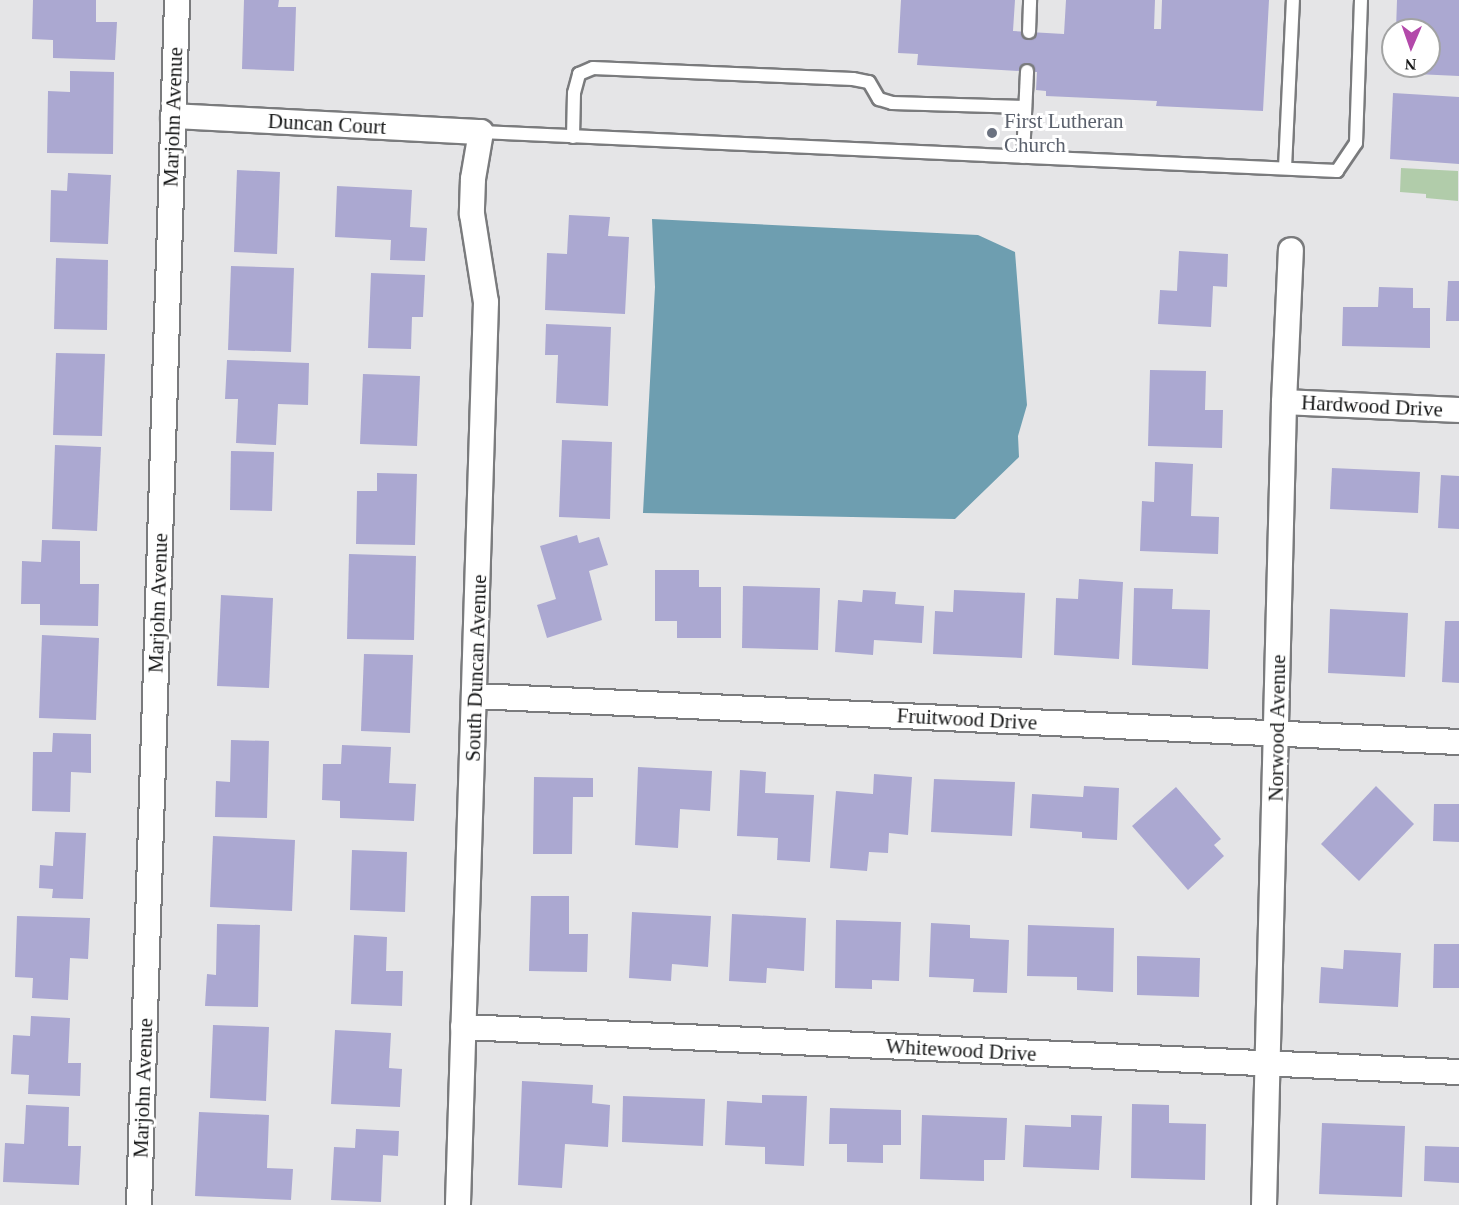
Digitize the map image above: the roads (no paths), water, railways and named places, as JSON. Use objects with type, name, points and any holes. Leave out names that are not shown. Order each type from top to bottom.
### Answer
[{"type":"street","name":"Marjohn Avenue","points":[[140,1205],[177,0]]},
{"type":"street","name":"Duncan Court","points":[[173,116],[480,132]]},
{"type":"street","name":"South Duncan Avenue","points":[[458,1205],[486,302],[472,214],[473,179],[480,132]]},
{"type":"street","name":"Norwood Avenue","points":[[1264,1205],[1284,402],[1291,250]]},
{"type":"street","name":"Hardwood Drive","points":[[1284,402],[1459,410]]},
{"type":"street","name":"Fruitwood Drive","points":[[475,696],[1459,742]]},
{"type":"street","name":"Whitewood Drive","points":[[463,1027],[1459,1072]]},
{"type":"lane","points":[[1029,32],[1030,0]]},
{"type":"lane","points":[[1285,168],[1293,0]]},
{"type":"lane","points":[[480,132],[1337,171],[1356,143],[1360,0]]},
{"type":"lane","points":[[573,137],[574,93],[579,74],[593,68],[853,79],[869,82],[879,99],[892,102],[1025,107]]},
{"type":"lane","points":[[1023,157],[1027,71]]},
{"type":"water","points":[[652,219],[978,235],[1015,252],[1027,405],[1018,436],[1019,457],[955,519],[643,513],[655,287]]},
{"type":"place","name":"First Lutheran Church","points":[[992,133]]}]
